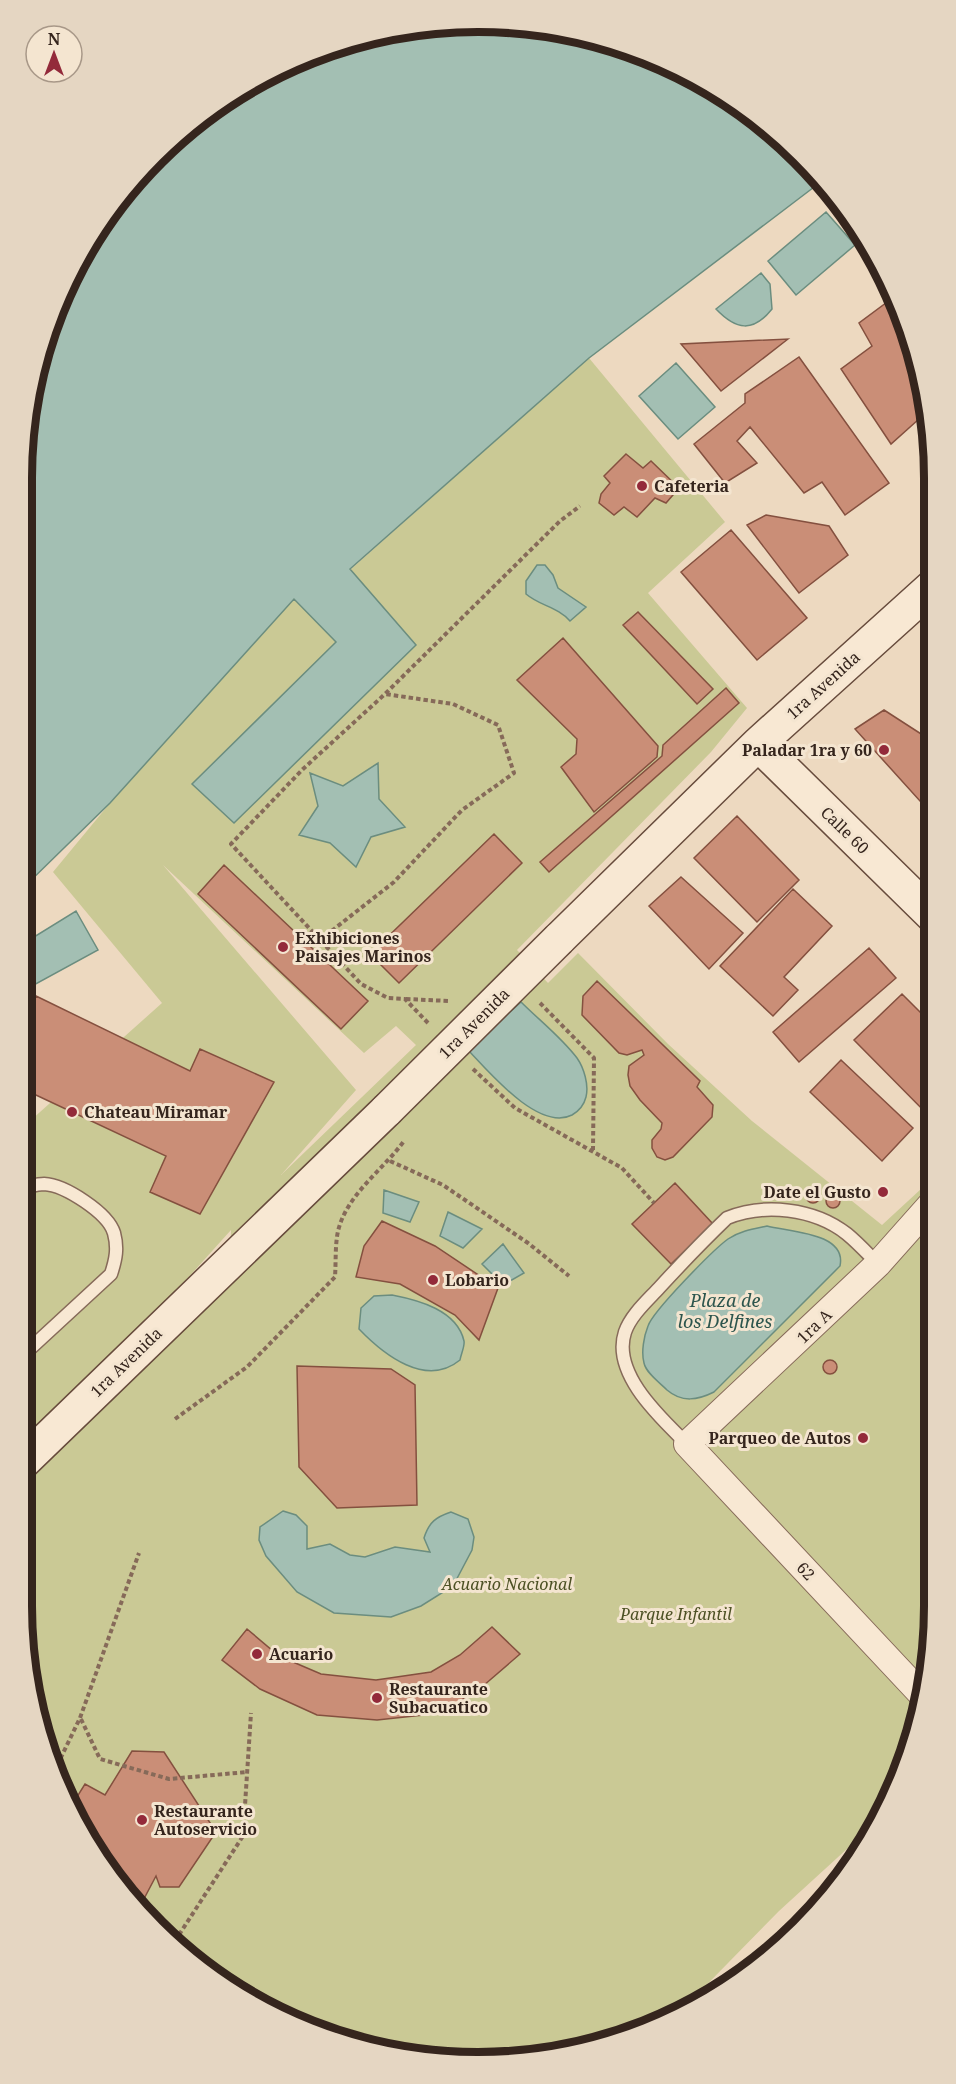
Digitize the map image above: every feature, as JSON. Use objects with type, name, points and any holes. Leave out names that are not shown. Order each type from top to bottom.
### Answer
[{"type":"street","name":"1ra Avenida","points":[[32,1453],[387,1110],[758,744],[924,594]]},
{"type":"street","name":"Calle 60","points":[[758,744],[924,907]]},
{"type":"street","name":"1ra A","points":[[687,1444],[878,1264],[924,1212]]},
{"type":"street","name":"62","points":[[687,1444],[917,1689]]},
{"type":"lane","points":[[32,1186],[44,1184],[72,1194],[99,1212],[114,1231],[117,1255],[111,1274],[32,1347]]},
{"type":"lane","points":[[687,1444],[647,1404],[631,1377],[624,1355],[625,1333],[636,1313],[727,1218],[742,1212],[765,1209],[787,1210],[818,1218],[846,1233],[878,1264]]},
{"type":"path","points":[[453,1002],[388,998],[361,984],[231,844],[303,769],[385,694],[560,521],[580,506]]},
{"type":"path","points":[[320,940],[394,882],[462,810],[514,773],[498,725],[453,704],[385,694]]},
{"type":"path","points":[[533,996],[594,1058],[593,1151]]},
{"type":"path","points":[[405,999],[433,1029]]},
{"type":"path","points":[[468,1064],[515,1108],[622,1168],[654,1203]]},
{"type":"path","points":[[175,1419],[247,1367],[335,1277],[338,1230],[351,1201],[390,1161],[407,1137]]},
{"type":"path","points":[[390,1161],[443,1185],[528,1244],[569,1276]]},
{"type":"path","points":[[59,1761],[80,1718],[139,1553]]},
{"type":"path","points":[[178,1936],[243,1836],[251,1713]]},
{"type":"path","points":[[80,1718],[100,1759],[169,1779],[247,1772]]},
{"type":"green space","name":"Acuario Nacional","points":[[589,358],[725,522],[648,593],[747,708],[711,752],[517,950],[548,983],[578,953],[668,1044],[752,1121],[882,1225],[924,1186],[924,1635],[916,1693],[901,1750],[891,1777],[860,1837],[779,1911],[696,1995],[649,2019],[622,2029],[565,2044],[507,2052],[449,2052],[391,2044],[334,2029],[307,2019],[255,1993],[230,1977],[206,1960],[162,1922],[124,1878],[107,1854],[91,1829],[65,1777],[55,1750],[40,1693],[32,1635],[32,1505],[35,1502],[32,1497],[32,1452],[230,1262],[231,1230],[32,1451],[32,1119],[162,1003],[53,872],[110,803],[294,599],[350,570]],"holes":[[[163,865],[364,1053],[396,1026],[416,1045],[281,1175],[356,1090]]]},
{"type":"water","points":[[449,32],[507,32],[565,40],[622,55],[649,65],[701,91],[750,124],[794,162],[814,184],[816,186],[589,358],[350,569],[416,645],[234,823],[192,784],[336,642],[294,599],[110,803],[32,879],[32,449],[35,420],[55,334],[65,307],[91,255],[142,184],[184,142],[255,91],[307,65],[334,55],[420,35]]},
{"type":"water","points":[[826,212],[855,245],[796,295],[768,261]]},
{"type":"water","points":[[761,273],[770,284],[772,309],[765,317],[751,325],[737,325],[716,309]]},
{"type":"water","points":[[676,363],[715,407],[678,439],[639,396]]},
{"type":"water","points":[[537,565],[545,565],[553,575],[558,588],[586,607],[570,621],[526,594],[526,581]]},
{"type":"water","points":[[378,763],[379,799],[405,827],[371,837],[356,867],[330,843],[299,835],[318,806],[310,773],[343,786]]},
{"type":"water","points":[[76,911],[98,950],[32,986],[32,938]]},
{"type":"water","points":[[521,1002],[564,1043],[582,1067],[586,1082],[586,1097],[581,1108],[572,1115],[559,1118],[530,1108],[501,1085],[468,1050]]},
{"type":"water","points":[[384,1190],[419,1202],[410,1222],[383,1213]]},
{"type":"water","points":[[448,1212],[482,1229],[463,1248],[440,1236]]},
{"type":"water","name":"Plaza de los Delfines","points":[[767,1226],[826,1240],[835,1247],[840,1255],[840,1266],[714,1392],[690,1399],[678,1397],[667,1390],[645,1367],[644,1339],[652,1318],[684,1281],[728,1239],[742,1232]]},
{"type":"water","points":[[503,1244],[524,1273],[503,1285],[482,1264]]},
{"type":"water","points":[[392,1295],[435,1308],[453,1321],[464,1341],[460,1360],[447,1368],[433,1371],[420,1369],[393,1358],[369,1339],[359,1329],[361,1308],[374,1296]]},
{"type":"water","points":[[283,1511],[296,1515],[307,1526],[307,1549],[330,1544],[350,1555],[365,1557],[395,1547],[430,1552],[424,1538],[428,1528],[437,1518],[451,1512],[468,1519],[474,1537],[472,1550],[453,1586],[421,1606],[391,1617],[334,1613],[297,1592],[266,1556],[259,1540],[260,1527]]},
{"type":"building","points":[[888,301],[909,362],[921,421],[919,419],[891,444],[841,369],[872,346],[859,323]]},
{"type":"building","points":[[788,339],[721,391],[681,344]]},
{"type":"building","points":[[799,357],[889,483],[845,515],[822,482],[804,493],[750,427],[737,441],[757,463],[725,483],[694,444],[745,403],[745,394]]},
{"type":"building","name":"Cafeteria","points":[[626,454],[643,468],[651,461],[679,488],[666,503],[655,498],[637,517],[624,507],[614,515],[599,503],[601,494],[610,483],[604,476]]},
{"type":"building","points":[[766,515],[829,526],[848,555],[799,593],[747,525]]},
{"type":"building","points":[[731,530],[807,618],[757,660],[681,572]]},
{"type":"building","points":[[638,612],[713,689],[697,704],[623,625]]},
{"type":"building","points":[[563,638],[658,746],[657,757],[594,812],[561,767],[576,754],[577,739],[517,680]]},
{"type":"building","points":[[726,688],[739,703],[549,872],[540,862],[662,756],[663,745]]},
{"type":"building","points":[[884,710],[924,736],[924,805],[855,729]]},
{"type":"building","points":[[737,816],[799,880],[757,922],[694,858]]},
{"type":"building","points":[[494,834],[522,863],[399,983],[370,954]]},
{"type":"building","name":"Exhibiciones Paisajes Marinos","points":[[224,865],[368,1001],[341,1029],[198,894]]},
{"type":"building","points":[[681,877],[743,933],[709,969],[649,906]]},
{"type":"building","points":[[793,889],[832,926],[784,977],[798,990],[773,1016],[720,966]]},
{"type":"building","points":[[869,948],[896,978],[799,1062],[773,1032]]},
{"type":"building","points":[[597,981],[700,1081],[697,1087],[713,1105],[712,1117],[673,1157],[665,1160],[657,1157],[652,1148],[652,1140],[661,1129],[662,1123],[630,1086],[629,1066],[644,1055],[642,1050],[627,1055],[619,1053],[582,1015],[583,996]]},
{"type":"building","points":[[902,994],[924,1016],[924,1111],[854,1040]]},
{"type":"building","points":[[36,996],[190,1071],[200,1049],[274,1082],[200,1214],[150,1192],[166,1156],[32,1093],[32,1003]]},
{"type":"building","points":[[841,1060],[913,1128],[882,1161],[810,1092]]},
{"type":"building","points":[[675,1183],[713,1224],[671,1264],[632,1224]]},
{"type":"building","points":[[813,1189],[818,1191],[820,1196],[818,1201],[813,1203],[808,1201],[806,1196],[808,1191]]},
{"type":"building","points":[[833,1194],[838,1196],[840,1201],[838,1206],[833,1208],[828,1206],[826,1201],[828,1196]]},
{"type":"building","name":"Lobario","points":[[382,1221],[435,1246],[498,1288],[479,1340],[455,1315],[400,1284],[356,1277],[364,1246]]},
{"type":"building","points":[[830,1360],[835,1362],[837,1367],[835,1372],[830,1374],[825,1372],[823,1367],[825,1362]]},
{"type":"building","points":[[297,1366],[391,1369],[415,1385],[417,1505],[337,1508],[299,1467]]},
{"type":"building","points":[[492,1627],[520,1654],[483,1686],[442,1713],[377,1720],[317,1715],[260,1689],[222,1660],[247,1629],[279,1656],[321,1674],[376,1680],[431,1672],[460,1655]]},
{"type":"building","name":"Restaurante Autoservicio","points":[[132,1751],[164,1752],[216,1832],[179,1887],[160,1887],[156,1876],[143,1901],[124,1878],[91,1829],[76,1799],[85,1784],[105,1795]]},
{"type":"place","name":"Cafeteria","points":[[642,486]]},
{"type":"place","name":"Paladar 1ra y 60","points":[[884,750]]},
{"type":"place","name":"Exhibiciones Paisajes Marinos","points":[[283,947]]},
{"type":"place","name":"Chateau Miramar","points":[[72,1112]]},
{"type":"place","name":"Date el Gusto","points":[[883,1192]]},
{"type":"place","name":"Lobario","points":[[433,1280]]},
{"type":"place","name":"Parqueo de Autos","points":[[863,1438]]},
{"type":"place","name":"Acuario","points":[[257,1654]]},
{"type":"place","name":"Restaurante Subacuatico","points":[[377,1698]]},
{"type":"place","name":"Restaurante Autoservicio","points":[[142,1820]]},
{"type":"park label","name":"Parque Infantil","points":[[676,1614]]}]
